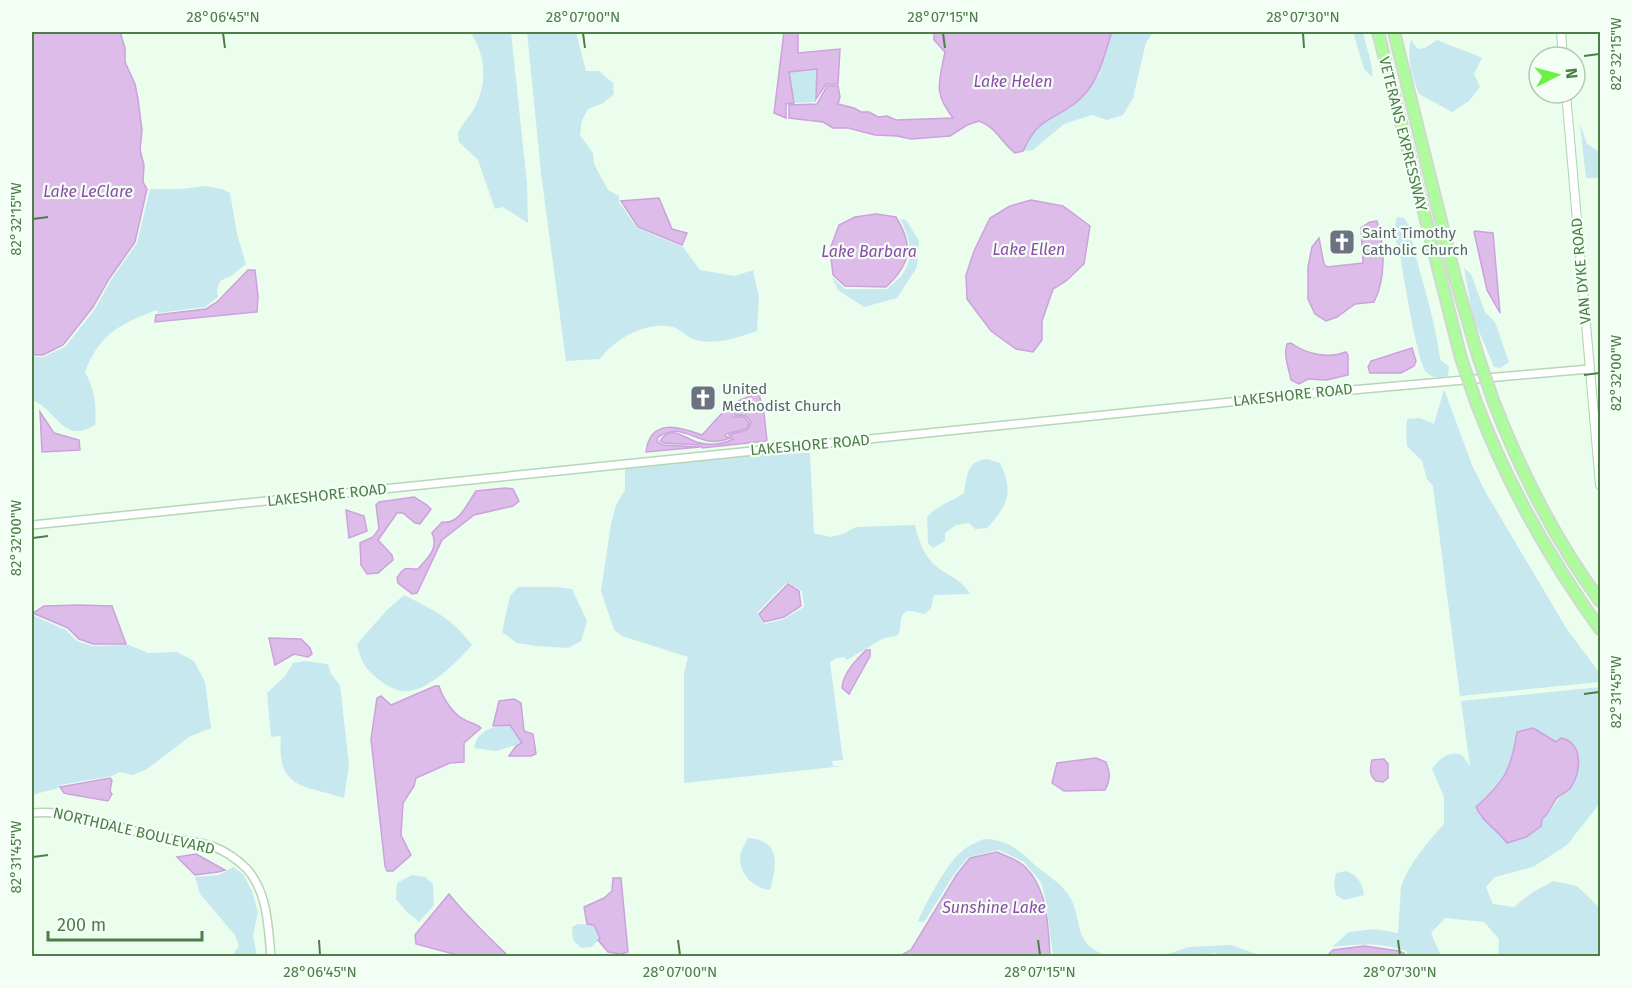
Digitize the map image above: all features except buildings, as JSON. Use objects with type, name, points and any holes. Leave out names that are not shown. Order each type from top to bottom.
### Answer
[{"type":"highway","name":"VETERANS EXPRESSWAY","points":[[1378,32],[1461,358],[1476,402],[1522,505],[1563,576],[1600,628]]},
{"type":"highway","name":"VETERANS EXPRESSWAY","points":[[1394,32],[1466,317],[1493,400],[1514,451],[1536,495],[1560,538],[1599,598]]},
{"type":"main road","name":"VAN DYKE ROAD","points":[[1567,105],[1600,485]]},
{"type":"street","name":"LAKESHORE ROAD","points":[[32,525],[1329,392],[1589,369]]},
{"type":"street","name":"NORTHDALE BOULEVARD","points":[[32,813],[61,812],[151,836],[201,843],[215,847],[233,857],[248,870],[259,888],[265,906],[272,957]]},
{"type":"shaded area","points":[[470,32],[511,32],[527,184],[528,223],[503,207],[495,209],[478,160],[459,142],[458,133],[479,99],[483,79],[482,60]]},
{"type":"shaded area","points":[[527,32],[576,32],[586,71],[599,71],[613,83],[614,94],[603,103],[588,109],[582,120],[580,135],[593,153],[594,164],[608,190],[619,196],[619,202],[637,228],[683,247],[700,270],[735,276],[753,270],[759,297],[757,331],[709,342],[693,339],[673,327],[653,327],[642,329],[623,338],[606,351],[600,359],[566,361],[541,173]]},
{"type":"shaded area","points":[[1115,32],[1154,32],[1146,42],[1133,98],[1123,115],[1107,120],[1092,115],[1064,124],[1033,150],[1023,151],[1034,130],[1044,121],[1074,104],[1099,75],[1111,34]]},
{"type":"shaded area","points":[[1353,32],[1363,32],[1371,61],[1372,77],[1364,69]]},
{"type":"shaded area","points":[[1411,40],[1418,49],[1425,48],[1437,40],[1482,58],[1474,74],[1480,87],[1469,101],[1452,112],[1419,94],[1410,60]]},
{"type":"shaded area","points":[[817,69],[816,102],[794,103],[789,72]]},
{"type":"shaded area","points":[[1580,124],[1587,144],[1600,152],[1600,178],[1586,178]]},
{"type":"shaded area","points":[[206,186],[230,193],[237,234],[246,264],[231,276],[220,281],[217,290],[218,297],[205,307],[158,313],[157,310],[122,325],[105,339],[97,348],[85,372],[94,397],[95,425],[84,430],[67,429],[41,405],[32,400],[32,357],[43,357],[65,347],[95,309],[111,280],[137,243],[150,189]]},
{"type":"shaded area","points":[[1397,217],[1404,218],[1409,225],[1438,342],[1440,359],[1449,367],[1448,376],[1431,376],[1422,364],[1410,313],[1399,248],[1393,235]]},
{"type":"shaded area","points":[[900,219],[906,220],[919,241],[917,267],[897,298],[864,307],[838,290],[832,277],[845,289],[887,289],[901,276],[908,262],[908,240]]},
{"type":"shaded area","points":[[1464,268],[1471,274],[1485,312],[1495,322],[1509,362],[1500,368],[1494,367],[1473,317]]},
{"type":"shaded area","points":[[1444,389],[1472,465],[1486,493],[1568,631],[1600,673],[1600,682],[1460,696],[1433,486],[1427,479],[1422,461],[1407,446],[1406,430],[1407,419],[1420,418],[1434,424]]},
{"type":"shaded area","points":[[776,452],[810,453],[814,533],[830,537],[843,534],[856,527],[915,525],[925,554],[937,567],[967,589],[970,594],[934,595],[931,608],[925,614],[910,611],[903,614],[898,635],[882,639],[847,660],[844,657],[830,662],[843,760],[832,761],[833,766],[844,766],[684,783],[684,674],[688,657],[622,636],[614,630],[601,591],[611,524],[616,505],[625,490],[625,467]],"holes":[[[786,583],[802,591],[804,607],[784,619],[764,624],[757,613]]]},
{"type":"shaded area","points":[[987,459],[1000,463],[1007,482],[1007,498],[1000,512],[987,528],[975,529],[969,523],[956,525],[945,533],[945,541],[933,548],[928,543],[927,517],[964,493],[971,466],[980,460]]},
{"type":"shaded area","points":[[518,587],[572,589],[587,621],[581,641],[568,648],[536,646],[517,643],[502,632],[510,596]]},
{"type":"shaded area","points":[[404,595],[449,621],[472,645],[441,675],[412,691],[396,690],[378,679],[366,667],[357,644],[386,611]]},
{"type":"shaded area","points":[[32,615],[66,630],[77,641],[92,646],[129,645],[148,653],[177,652],[194,661],[205,682],[211,728],[189,737],[147,769],[132,775],[120,772],[112,776],[60,785],[58,788],[32,795]]},
{"type":"shaded area","points":[[305,661],[328,664],[331,674],[340,685],[349,765],[344,798],[305,787],[288,776],[283,767],[281,736],[271,737],[267,693],[285,676],[293,663]]},
{"type":"shaded area","points":[[1600,687],[1600,803],[1567,845],[1533,867],[1495,877],[1486,887],[1493,904],[1514,907],[1533,892],[1553,881],[1577,886],[1600,908],[1600,956],[1498,956],[1499,939],[1484,922],[1445,918],[1431,933],[1441,956],[1409,956],[1406,951],[1378,945],[1332,947],[1349,932],[1374,929],[1398,933],[1401,887],[1404,878],[1419,854],[1444,824],[1444,797],[1432,769],[1441,759],[1452,754],[1462,755],[1470,766],[1461,701]],"holes":[[[1533,728],[1556,743],[1561,739],[1566,739],[1575,747],[1569,791],[1542,819],[1541,826],[1526,837],[1504,839],[1498,830],[1480,816],[1476,807],[1494,790],[1505,774],[1517,732]]]},
{"type":"shaded area","points":[[510,725],[522,743],[496,751],[474,748],[483,733],[498,726]]},
{"type":"shaded area","points":[[748,838],[766,843],[774,855],[774,872],[770,890],[757,886],[743,872],[741,852]]},
{"type":"shaded area","points":[[984,839],[1000,841],[1015,848],[1061,885],[1072,901],[1084,940],[1096,951],[1107,956],[1053,956],[1041,882],[1024,862],[999,850],[968,857],[924,922],[918,921],[932,892],[952,862],[968,847]]},
{"type":"shaded area","points":[[233,867],[243,874],[252,891],[258,912],[253,936],[257,956],[232,956],[239,946],[235,935],[200,894],[195,877],[219,875]]},
{"type":"shaded area","points":[[1346,871],[1359,880],[1364,895],[1344,900],[1336,895],[1334,883],[1336,873]]},
{"type":"shaded area","points":[[412,875],[425,877],[433,884],[434,905],[419,922],[396,899],[397,883]]},
{"type":"shaded area","points":[[578,924],[594,925],[600,938],[592,947],[581,948],[573,940],[572,927]]},
{"type":"shaded area","points":[[1231,945],[1262,956],[1223,956],[1215,953],[1202,956],[1161,956],[1189,947]]},
{"type":"water","name":"Lake LeClare","points":[[32,32],[120,32],[125,48],[125,62],[135,84],[138,99],[142,130],[140,150],[144,165],[143,182],[147,189],[135,242],[93,307],[63,345],[43,355],[32,355]]},
{"type":"water","points":[[784,32],[798,32],[798,53],[840,49],[838,84],[826,84],[816,99],[817,69],[789,72],[794,103],[786,104],[786,118],[774,113]]},
{"type":"water","name":"Lake Helen","points":[[934,32],[1115,32],[1111,34],[1098,73],[1088,90],[1074,104],[1039,126],[1023,151],[1015,153],[990,127],[979,121],[967,125],[950,136],[911,139],[875,135],[848,128],[833,128],[823,122],[789,118],[789,105],[817,104],[827,86],[838,86],[840,97],[838,104],[861,112],[869,112],[878,117],[887,116],[896,120],[953,118],[940,94],[939,87],[945,52],[934,40]]},
{"type":"water","points":[[659,198],[672,229],[687,233],[682,245],[638,227],[621,201]]},
{"type":"water","name":"Lake Ellen","points":[[1031,200],[1063,206],[1090,226],[1084,264],[1066,281],[1053,289],[1042,321],[1042,340],[1033,352],[1016,349],[991,331],[967,299],[966,275],[974,251],[990,218],[1010,206]]},
{"type":"water","name":"Lake Barbara","points":[[876,214],[896,217],[906,237],[905,262],[886,287],[845,286],[833,275],[830,249],[839,225],[855,217]]},
{"type":"water","points":[[1377,221],[1382,241],[1383,262],[1381,283],[1374,302],[1355,304],[1337,317],[1326,321],[1315,314],[1308,299],[1308,267],[1312,247],[1319,238],[1324,264],[1327,267],[1363,263],[1361,228],[1370,222]]},
{"type":"water","points":[[1475,231],[1493,233],[1500,313],[1487,290]]},
{"type":"water","points":[[248,270],[255,270],[257,312],[155,322],[156,315],[206,309],[217,302]]},
{"type":"water","points":[[1291,343],[1317,354],[1332,355],[1346,352],[1348,375],[1327,380],[1308,379],[1299,384],[1291,380],[1286,353],[1287,344]]},
{"type":"water","points":[[1412,348],[1416,361],[1414,366],[1401,373],[1370,373],[1368,367],[1371,361]]},
{"type":"water","points":[[759,394],[761,402],[756,404],[749,400],[732,411],[733,417],[744,417],[749,423],[745,429],[726,434],[725,436],[730,438],[710,441],[685,433],[668,432],[658,437],[657,442],[663,445],[700,447],[646,452],[653,433],[660,429],[667,427],[685,429],[702,435],[733,404]]},
{"type":"water","points":[[750,403],[756,406],[763,404],[767,441],[702,448],[700,445],[660,441],[668,434],[676,433],[704,444],[729,441],[733,439],[729,435],[746,431],[750,426],[751,422],[746,416],[734,413]]},
{"type":"water","points":[[40,412],[54,433],[79,440],[80,450],[42,452]]},
{"type":"water","points":[[513,489],[519,501],[513,506],[474,515],[442,540],[417,593],[412,594],[398,583],[397,578],[404,569],[418,569],[429,557],[434,544],[432,533],[442,522],[458,517],[476,491]]},
{"type":"water","points":[[414,497],[431,509],[420,524],[415,523],[403,513],[397,513],[378,540],[392,555],[393,560],[378,573],[367,574],[361,565],[360,543],[373,537],[379,529],[376,505],[379,502]]},
{"type":"water","points":[[346,510],[364,516],[367,531],[349,538]]},
{"type":"water","points":[[788,584],[799,591],[801,606],[784,617],[764,622],[759,614]]},
{"type":"water","points":[[44,606],[112,606],[126,644],[93,644],[79,639],[68,628],[33,613]]},
{"type":"water","points":[[269,638],[301,639],[310,648],[312,654],[308,657],[294,654],[275,665]]},
{"type":"water","points":[[866,650],[870,650],[870,656],[849,694],[842,688],[843,682],[851,667]]},
{"type":"water","points":[[439,686],[453,711],[462,719],[481,728],[464,743],[464,762],[450,763],[416,778],[414,786],[403,803],[401,835],[411,855],[393,871],[387,871],[371,739],[377,698],[381,696],[391,705]]},
{"type":"water","points":[[514,699],[521,703],[524,731],[533,734],[536,754],[531,756],[509,756],[516,746],[522,743],[510,725],[493,726],[499,701]]},
{"type":"water","points":[[1533,728],[1556,742],[1561,738],[1574,746],[1578,759],[1577,774],[1568,791],[1556,799],[1542,819],[1541,826],[1526,837],[1507,843],[1482,817],[1476,807],[1494,790],[1505,774],[1517,732]]},
{"type":"water","points":[[1096,758],[1106,762],[1108,769],[1109,779],[1105,790],[1064,791],[1052,783],[1057,763]]},
{"type":"water","points":[[1384,759],[1388,764],[1388,778],[1383,782],[1376,781],[1371,772],[1372,760]]},
{"type":"water","points":[[110,778],[112,794],[108,801],[64,793],[60,787]]},
{"type":"water","name":"Sunshine Lake","points":[[997,852],[1023,865],[1037,884],[1045,907],[1050,956],[900,956],[911,950],[957,874],[970,858]]},
{"type":"water","points":[[196,854],[225,870],[195,875],[177,857]]},
{"type":"water","points":[[613,878],[621,878],[628,952],[621,954],[608,952],[598,940],[600,938],[594,925],[587,924],[584,907],[604,898],[612,891]]},
{"type":"water","points":[[449,894],[508,956],[461,956],[416,944],[415,935]]},
{"type":"water","points":[[1364,946],[1399,951],[1406,956],[1327,956],[1333,950]]},
{"type":"place","name":"Saint Timothy Catholic Church","points":[[1342,242]]},
{"type":"place","name":"United Methodist Church","points":[[703,398]]}]
